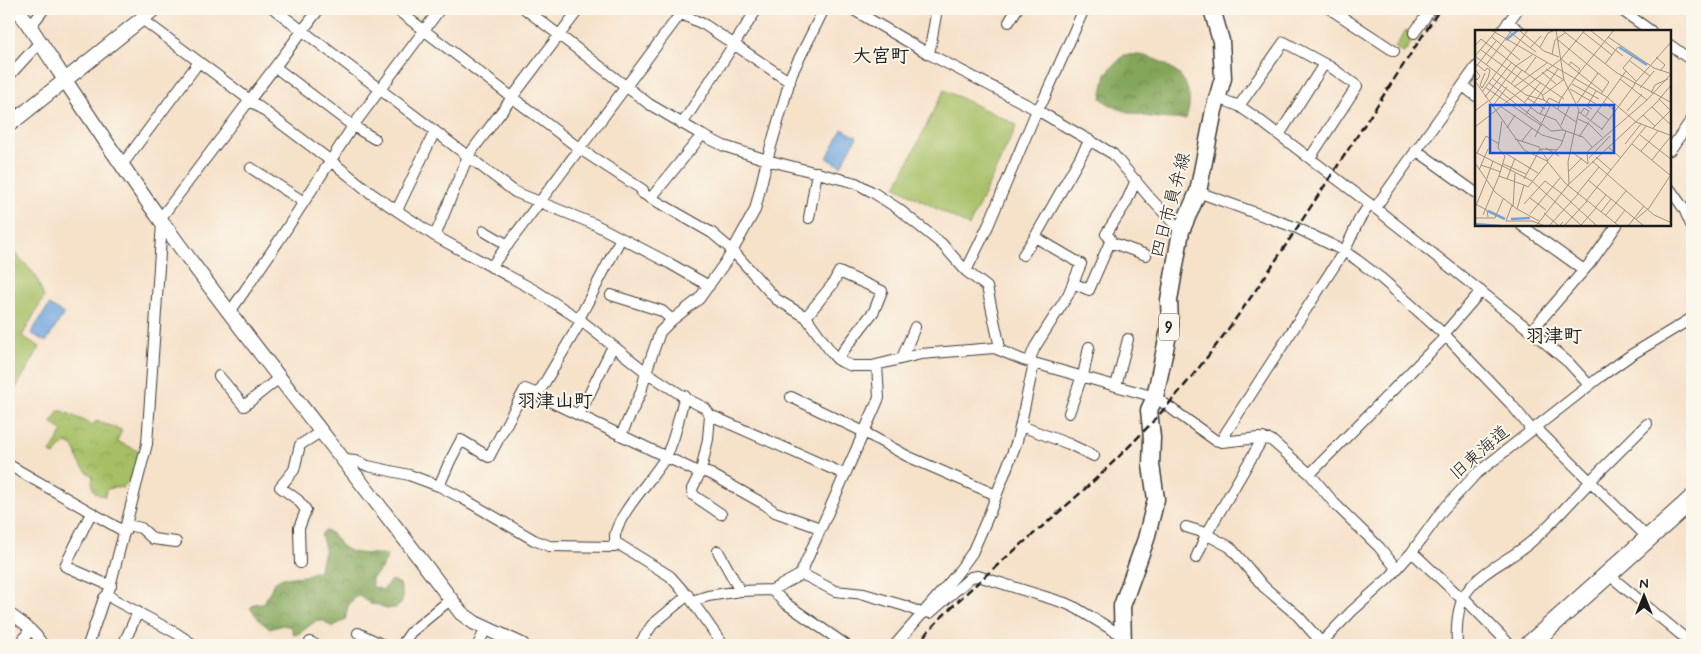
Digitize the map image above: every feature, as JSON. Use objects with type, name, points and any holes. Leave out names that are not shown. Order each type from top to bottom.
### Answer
[{"type":"highway","points":[[1529,645],[1692,499]]},
{"type":"main road","name":"四日市員弁線","points":[[1123,643],[1122,606],[1136,571],[1155,504],[1156,490],[1151,465],[1152,438],[1148,410],[1154,397],[1170,325],[1169,300],[1182,231],[1198,192],[1223,78],[1224,66],[1218,27],[1212,9]]},
{"type":"street","points":[[18,9],[161,221],[279,378],[345,460],[450,599],[461,612],[475,623],[522,645]]},
{"type":"street","points":[[30,27],[44,9]]},
{"type":"street","points":[[9,125],[154,9]]},
{"type":"street","points":[[274,9],[515,192],[594,224],[709,286]]},
{"type":"street","points":[[88,645],[104,598],[109,590],[147,444],[161,221],[319,9]]},
{"type":"street","points":[[396,9],[580,149],[643,190],[642,192],[712,232],[732,250],[776,300],[806,317],[837,359],[852,366],[877,365],[921,354],[994,348],[1031,362],[1154,397],[1215,440],[1222,442],[1263,438],[1271,440],[1310,474],[1335,504],[1379,547],[1397,569]]},
{"type":"street","points":[[230,312],[353,126],[440,9]]},
{"type":"street","points":[[525,9],[654,108],[702,136],[724,146],[767,160],[856,183],[897,208],[942,244],[966,271],[987,287],[999,343],[997,349]]},
{"type":"street","points":[[435,236],[468,156],[578,9]]},
{"type":"street","points":[[671,9],[696,20],[790,82]]},
{"type":"street","points":[[682,124],[757,9]]},
{"type":"street","points":[[621,436],[641,392],[660,332],[699,299],[720,271],[755,210],[792,73],[824,9]]},
{"type":"street","points":[[852,9],[929,54],[1037,110],[1113,154],[1150,198],[1182,231]]},
{"type":"street","points":[[929,54],[937,9]]},
{"type":"street","points":[[1009,22],[1017,9]]},
{"type":"street","points":[[966,271],[988,226],[1037,110],[1043,101],[1084,9]]},
{"type":"street","points":[[1330,9],[1394,51]]},
{"type":"street","points":[[1414,33],[1431,9]]},
{"type":"street","points":[[1505,27],[1518,9]]},
{"type":"street","points":[[1620,9],[1650,30]]},
{"type":"street","points":[[491,267],[681,13]]},
{"type":"street","points":[[142,19],[330,161],[364,189],[435,236],[536,290],[580,320],[646,372],[705,408],[710,415],[844,474]]},
{"type":"street","points":[[9,76],[40,42]]},
{"type":"street","points":[[1240,106],[1284,42],[1324,64],[1357,86],[1310,158]]},
{"type":"street","points":[[1671,46],[1692,61]]},
{"type":"street","points":[[122,165],[199,62]]},
{"type":"street","points":[[1279,135],[1324,64]]},
{"type":"street","points":[[275,67],[353,126],[375,139]]},
{"type":"street","points":[[1222,442],[1225,434],[1344,251],[1359,220],[1373,206],[1416,150],[1475,68]]},
{"type":"street","points":[[1462,86],[1475,95]]},
{"type":"street","points":[[1218,98],[1240,106],[1373,206],[1531,331],[1569,363],[1589,385]]},
{"type":"street","points":[[1671,144],[1692,119]]},
{"type":"street","points":[[398,210],[435,131]]},
{"type":"street","points":[[652,198],[702,136]]},
{"type":"street","points":[[1023,255],[1090,140]]},
{"type":"street","points":[[1416,150],[1475,192]]},
{"type":"street","points":[[252,168],[304,202]]},
{"type":"street","points":[[809,218],[817,172]]},
{"type":"street","points":[[1073,282],[1089,290],[1110,242],[1110,238],[1106,234],[1126,203],[1136,180]]},
{"type":"street","points":[[1671,190],[1684,209],[1692,228]]},
{"type":"street","points":[[1198,192],[1297,228],[1344,251],[1382,279],[1445,335],[1511,404],[1528,425],[1590,481],[1648,538]]},
{"type":"street","points":[[1522,226],[1584,270]]},
{"type":"street","points":[[1531,331],[1584,270],[1616,226]]},
{"type":"street","points":[[484,231],[508,245]]},
{"type":"street","points":[[895,645],[956,575],[972,553],[1017,441],[1035,347],[1068,295],[1081,264],[1035,237]]},
{"type":"street","points":[[538,394],[580,320],[621,238]]},
{"type":"street","points":[[1110,242],[1146,255]]},
{"type":"street","points":[[806,317],[832,285],[839,272],[882,291],[874,311],[837,359]]},
{"type":"street","points":[[1310,474],[1445,335],[1481,291]]},
{"type":"street","points":[[611,296],[662,312],[672,320]]},
{"type":"street","name":"旧東海道","points":[[1320,644],[1397,569],[1441,512],[1476,474],[1589,385],[1631,355],[1692,318]]},
{"type":"street","points":[[902,358],[915,327]]},
{"type":"street","points":[[1116,386],[1128,339]]},
{"type":"street","points":[[579,415],[613,346]]},
{"type":"street","points":[[1069,414],[1082,376],[1089,347]]},
{"type":"street","points":[[800,575],[879,398],[877,365]]},
{"type":"street","points":[[219,376],[244,406],[279,378]]},
{"type":"street","points":[[439,486],[461,440],[489,457],[525,389],[666,457],[701,472],[711,474],[775,512],[820,528]]},
{"type":"street","points":[[345,460],[356,461],[368,466],[409,475],[439,486],[534,540],[549,546],[615,547],[615,536],[621,520],[666,457],[673,440],[685,396]]},
{"type":"street","points":[[791,397],[864,432],[907,456],[996,495]]},
{"type":"street","points":[[710,415],[708,439],[701,472],[692,489],[693,495],[721,514]]},
{"type":"street","points":[[1457,645],[1457,628],[1466,592],[1482,575],[1532,541],[1647,424]]},
{"type":"street","points":[[1021,426],[1069,444],[1094,456]]},
{"type":"street","points":[[300,563],[299,528],[306,510],[298,500],[280,487],[294,470],[300,444],[322,431]]},
{"type":"street","points":[[1196,558],[1206,535],[1263,438]]},
{"type":"street","points":[[9,465],[92,513],[126,529],[140,528],[152,539],[176,542]]},
{"type":"street","points":[[92,513],[65,566],[109,590],[113,599],[194,645]]},
{"type":"street","points":[[1186,527],[1230,547],[1264,587],[1298,616],[1320,644]]},
{"type":"street","points":[[616,542],[670,576],[690,598],[723,645]]},
{"type":"street","points":[[718,551],[740,591]]},
{"type":"street","points":[[1412,552],[1463,599],[1466,599],[1510,645]]},
{"type":"street","points":[[1608,574],[1692,644]]},
{"type":"street","points":[[639,645],[652,625],[690,598],[740,591],[772,590],[800,575],[806,576],[835,591],[869,595],[930,613],[971,577],[978,576],[1076,608],[1123,643]]},
{"type":"street","points":[[772,590],[785,603],[846,645]]},
{"type":"street","points":[[402,645],[411,632],[450,599]]},
{"type":"street","points":[[123,645],[138,612]]},
{"type":"street","points":[[9,614],[30,629],[44,645]]},
{"type":"street","points":[[478,645],[486,628]]},
{"type":"street","points":[[20,645],[30,629]]},
{"type":"street","points":[[358,633],[383,645]]},
{"type":"green space","points":[[1406,30],[1415,37],[1403,54],[1395,47]]},
{"type":"green space","points":[[1124,55],[1145,56],[1169,66],[1177,72],[1183,79],[1189,97],[1186,119],[1165,119],[1141,115],[1118,109],[1101,98],[1106,73]]},
{"type":"green space","points":[[944,90],[1017,125],[969,226],[896,187]]},
{"type":"green space","points":[[9,245],[36,276],[44,297],[22,336],[40,347],[9,400]]},
{"type":"green space","points":[[58,411],[63,411],[93,425],[96,421],[122,430],[117,441],[142,453],[133,481],[126,483],[123,488],[114,487],[106,490],[105,496],[97,494],[93,490],[93,477],[81,465],[72,446],[65,443],[54,455],[50,453],[63,431],[52,423]]},
{"type":"green space","points":[[325,530],[332,534],[348,550],[359,553],[387,555],[382,568],[372,578],[372,586],[383,590],[391,580],[400,584],[403,598],[401,604],[396,608],[386,609],[379,605],[370,604],[358,596],[348,606],[345,620],[332,627],[324,621],[317,620],[300,633],[294,635],[291,627],[283,625],[270,629],[260,621],[250,608],[254,604],[263,603],[273,584],[282,578],[304,576],[319,570],[325,548],[321,535]]},
{"type":"water","points":[[842,129],[857,137],[841,166],[827,158]]},
{"type":"water","points":[[49,305],[64,314],[46,342],[31,333]]},
{"type":"railway","points":[[916,645],[967,593],[1073,500],[1114,461],[1186,384],[1258,287],[1440,9]]},
{"type":"district","name":"大宮町","points":[[881,56]]},
{"type":"district","name":"羽津町","points":[[1554,336]]},
{"type":"district","name":"羽津山町","points":[[555,401]]}]
